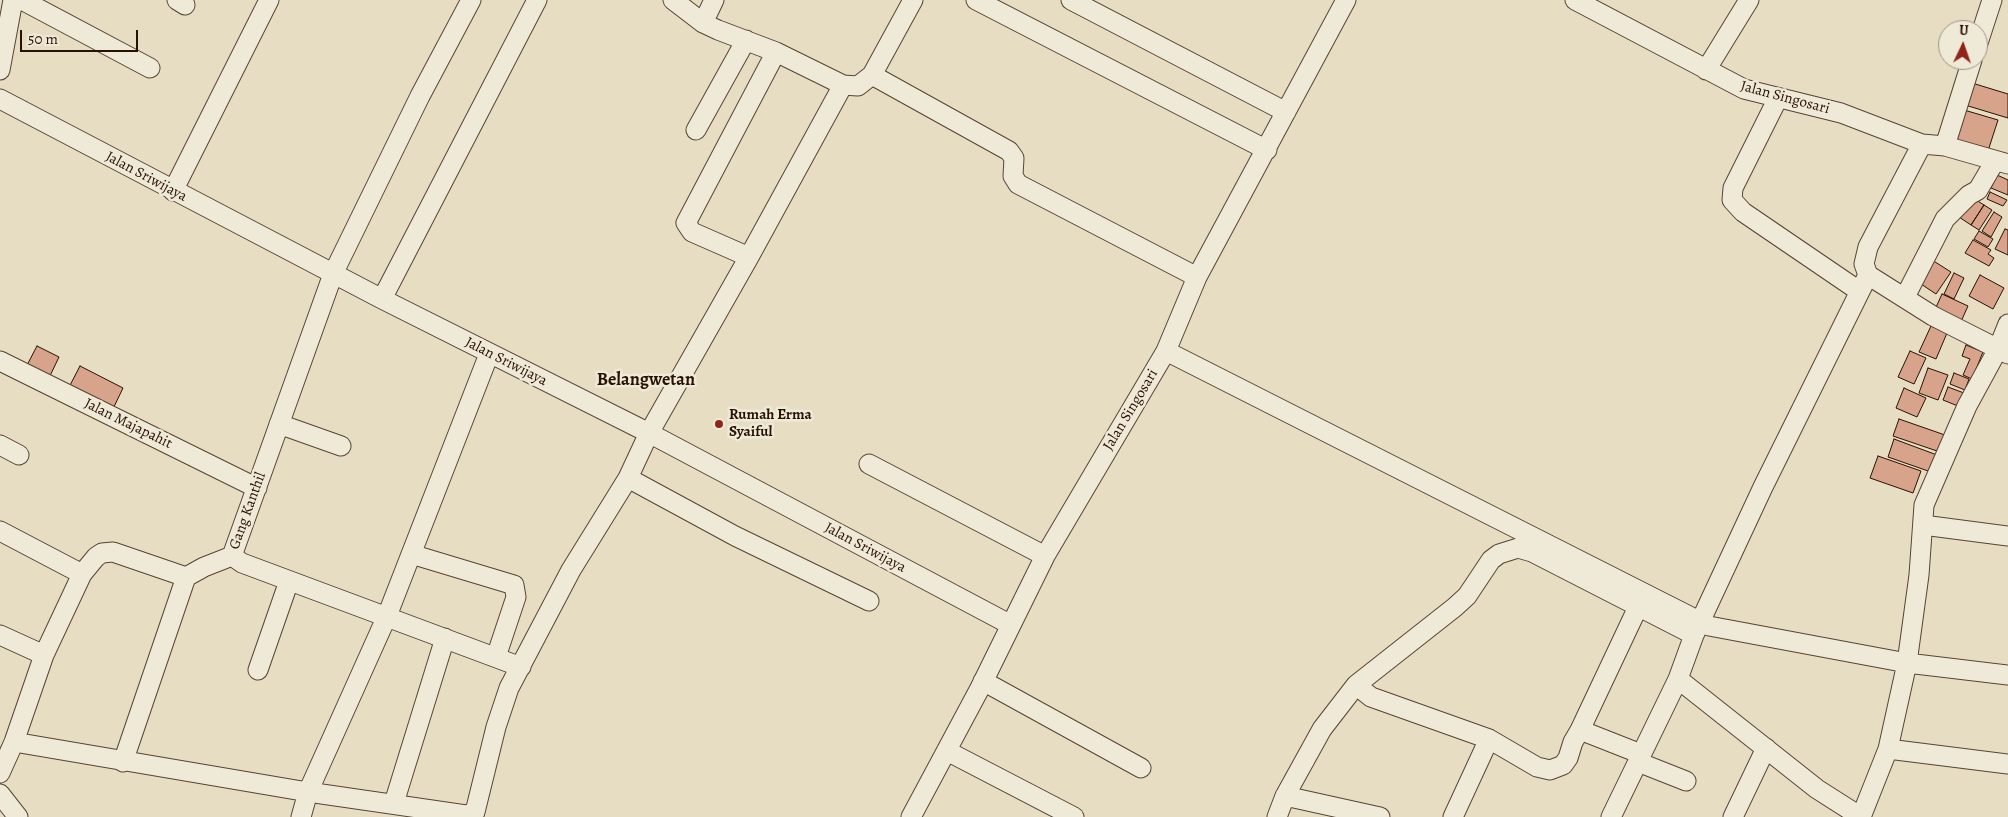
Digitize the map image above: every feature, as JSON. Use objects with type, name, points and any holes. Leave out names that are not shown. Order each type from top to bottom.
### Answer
[{"type":"street","points":[[0,70],[14,0]]},
{"type":"street","points":[[22,0],[150,68]]},
{"type":"street","points":[[173,191],[269,0]]},
{"type":"street","name":"Gang Kanthil","points":[[186,577],[204,567],[232,556],[333,274],[420,96],[471,0]]},
{"type":"street","points":[[382,299],[537,0]]},
{"type":"street","points":[[673,0],[703,23],[776,52],[843,85],[858,86],[872,76],[912,0]]},
{"type":"street","points":[[703,23],[714,0]]},
{"type":"street","points":[[976,0],[1267,150]]},
{"type":"street","points":[[1071,0],[1286,112]]},
{"type":"street","name":"Jalan Singosari","points":[[911,817],[983,681],[1045,556],[1166,351],[1197,277],[1346,0]]},
{"type":"street","name":"Jalan Singosari","points":[[1575,0],[1744,89],[1841,114],[1922,144],[1945,146],[2001,163]]},
{"type":"street","points":[[1706,70],[1749,0]]},
{"type":"street","points":[[1985,20],[1992,0]]},
{"type":"street","points":[[696,130],[746,40]]},
{"type":"street","points":[[750,257],[692,232],[686,223],[776,52]]},
{"type":"street","points":[[1945,146],[1969,70]]},
{"type":"street","points":[[872,76],[1009,151],[1014,158],[1013,176],[1018,184],[1197,277]]},
{"type":"street","points":[[8,745],[308,792],[474,815],[496,727],[509,688],[571,570],[628,478],[649,433],[750,257],[843,85]]},
{"type":"street","points":[[1778,98],[1733,188],[1732,200],[1742,212],[1864,283],[1905,297],[1933,316],[2003,351]]},
{"type":"street","name":"Jalan Sriwijaya","points":[[0,99],[333,274],[649,433],[1011,625]]},
{"type":"street","points":[[1611,817],[1678,679],[1697,628],[1763,487],[1864,283],[1866,252],[1922,144]]},
{"type":"street","points":[[1905,297],[1945,219],[1969,195],[1978,190],[2001,163]]},
{"type":"street","points":[[1678,679],[1818,789],[1861,817],[1888,749],[1908,663],[1924,505],[1967,406],[2003,351],[2008,324]]},
{"type":"street","points":[[1166,351],[1697,628]]},
{"type":"street","points":[[300,817],[308,792],[387,616],[489,354]]},
{"type":"street","name":"Jalan Majapahit","points":[[0,361],[257,488]]},
{"type":"street","points":[[279,424],[341,446]]},
{"type":"street","points":[[0,445],[19,455]]},
{"type":"street","points":[[869,464],[1045,556]]},
{"type":"street","points":[[628,478],[735,536],[869,600]]},
{"type":"street","points":[[1923,525],[2008,536]]},
{"type":"street","points":[[0,531],[82,574]]},
{"type":"street","points":[[1277,817],[1284,796],[1322,729],[1356,685],[1455,607],[1466,596],[1491,560],[1508,550],[1518,548],[1532,552],[1638,607],[1697,628],[1709,626],[1731,632],[1908,663],[2008,675]]},
{"type":"street","points":[[0,773],[8,745],[44,655],[82,574],[96,557],[113,552],[186,577],[123,762]]},
{"type":"street","points":[[411,554],[514,584],[516,597],[496,657]]},
{"type":"street","points":[[232,556],[242,563],[521,667]]},
{"type":"street","points":[[258,670],[289,580]]},
{"type":"street","points":[[1356,685],[1370,697],[1489,740],[1536,767],[1550,770],[1563,765],[1568,758],[1573,742],[1638,607]]},
{"type":"street","points":[[0,635],[44,655]]},
{"type":"street","points":[[394,803],[445,638]]},
{"type":"street","points":[[983,681],[1142,768]]},
{"type":"street","points":[[1580,730],[1686,781]]},
{"type":"street","points":[[1453,817],[1489,740]]},
{"type":"street","points":[[1733,817],[1766,748]]},
{"type":"street","points":[[1888,749],[2008,764]]},
{"type":"street","points":[[947,751],[1074,817]]},
{"type":"street","points":[[0,794],[18,817]]},
{"type":"street","points":[[1284,796],[1380,817]]},
{"type":"building","points":[[1972,83],[2008,94],[2008,118],[1965,105]]},
{"type":"building","points":[[1964,110],[1998,120],[1987,154],[1954,144]]},
{"type":"building","points":[[1997,175],[2008,180],[2008,195],[1991,188]]},
{"type":"building","points":[[1990,192],[2007,200],[2003,206],[1987,199]]},
{"type":"building","points":[[1970,196],[1984,205],[1971,225],[1956,215]]},
{"type":"building","points":[[1984,205],[1992,210],[1979,230],[1971,225]]},
{"type":"building","points":[[1994,212],[2002,217],[1991,237],[1982,231]]},
{"type":"building","points":[[2005,229],[2008,230],[2008,255],[1995,249]]},
{"type":"building","points":[[1979,231],[1993,239],[1988,247],[1974,239]]},
{"type":"building","points":[[1973,240],[1991,250],[1988,254],[1994,258],[1989,266],[1965,253]]},
{"type":"building","points":[[1932,260],[1951,272],[1936,294],[1918,282]]},
{"type":"building","points":[[1954,273],[1964,278],[1954,299],[1944,294]]},
{"type":"building","points":[[1980,275],[2004,288],[1993,309],[1969,296]]},
{"type":"building","points":[[1942,294],[1968,306],[1959,326],[1933,314]]},
{"type":"building","points":[[1931,326],[1947,333],[1936,359],[1919,352]]},
{"type":"building","points":[[1966,345],[1983,352],[1972,379],[1963,375],[1970,359],[1962,356]]},
{"type":"building","points":[[37,346],[59,357],[48,380],[25,369]]},
{"type":"building","points":[[1910,351],[1926,358],[1914,384],[1898,377]]},
{"type":"building","points":[[80,366],[123,388],[111,413],[67,391]]},
{"type":"building","points":[[1928,368],[1948,375],[1938,400],[1919,393]]},
{"type":"building","points":[[1954,373],[1969,379],[1965,390],[1950,384]]},
{"type":"building","points":[[1948,387],[1964,393],[1958,406],[1943,400]]},
{"type":"building","points":[[1904,388],[1926,398],[1917,417],[1896,408]]},
{"type":"building","points":[[1899,419],[1945,435],[1940,452],[1893,436]]},
{"type":"building","points":[[1894,439],[1937,455],[1931,472],[1888,457]]},
{"type":"building","points":[[1878,456],[1921,471],[1913,493],[1870,478]]},
{"type":"place","name":"Rumah Erma Syaiful","points":[[719,424]]},
{"type":"district","name":"Belangwetan","points":[[646,381]]}]
